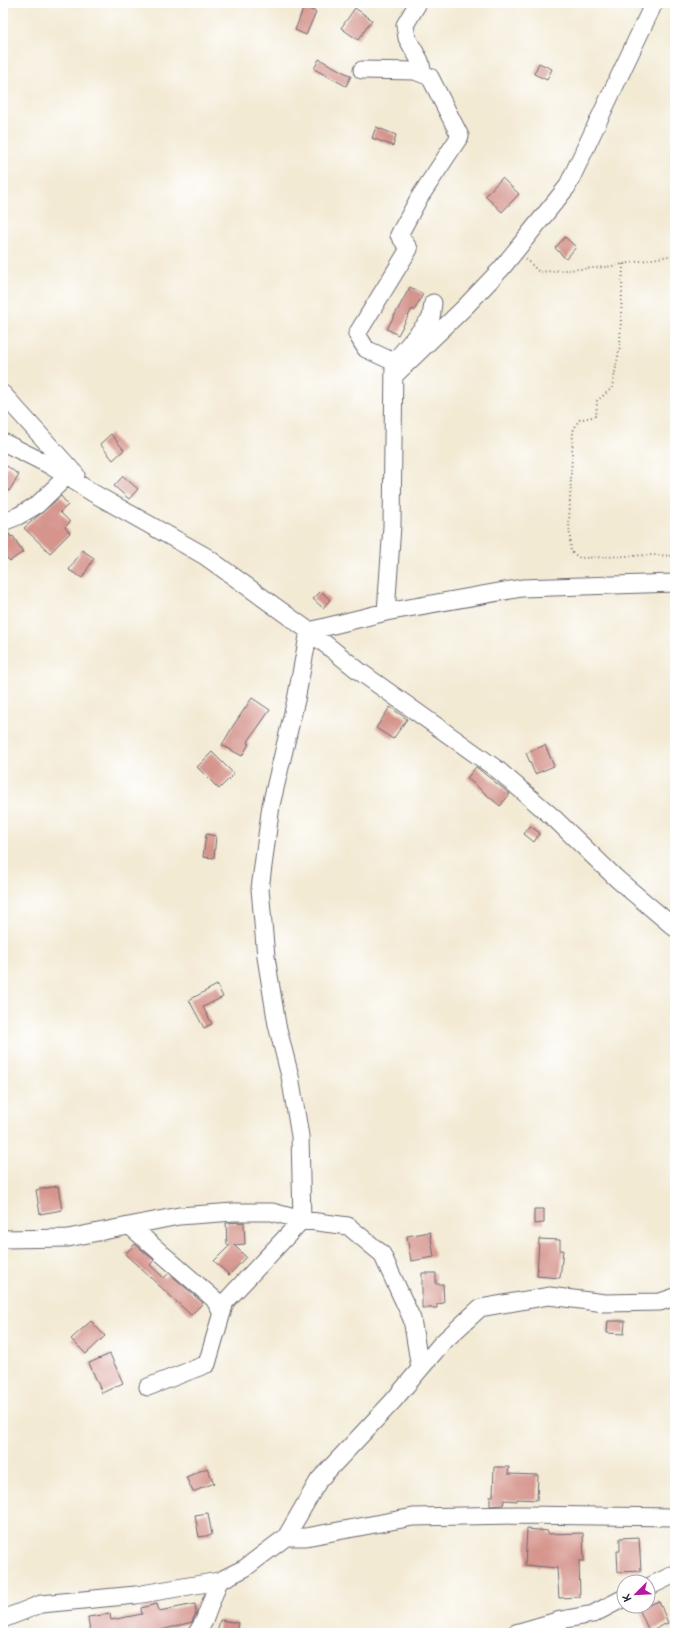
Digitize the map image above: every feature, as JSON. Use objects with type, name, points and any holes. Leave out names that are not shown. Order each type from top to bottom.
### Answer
[{"type":"street","points":[[418,3],[405,25],[407,38],[420,61],[423,74]]},
{"type":"street","points":[[394,369],[465,307],[501,269],[567,187],[654,3]]},
{"type":"street","points":[[362,70],[415,71],[430,77],[460,136],[419,198],[399,235],[409,249],[357,334],[366,349],[394,369]]},
{"type":"street","points":[[386,612],[392,526],[394,369],[431,318],[433,303]]},
{"type":"street","points":[[3,394],[92,492]]},
{"type":"street","points":[[3,442],[51,466],[92,492],[205,556],[309,631],[359,671],[498,770],[556,820],[617,879],[675,928]]},
{"type":"street","points":[[3,522],[18,516],[37,505],[67,476]]},
{"type":"street","points":[[309,631],[386,612],[522,588],[675,583]]},
{"type":"street","points":[[148,1387],[206,1364],[225,1302],[302,1220],[300,1136],[290,1076],[277,1025],[266,957],[260,889],[270,804],[296,700],[309,631]]},
{"type":"street","points":[[3,1239],[68,1238],[179,1216],[234,1212],[272,1212],[302,1220],[348,1226],[382,1254],[412,1319],[420,1368]]},
{"type":"street","points":[[130,1226],[214,1299],[222,1313]]},
{"type":"street","points":[[3,1619],[41,1604],[136,1595],[219,1581],[245,1568],[286,1537],[319,1480],[393,1401],[442,1343],[480,1308],[549,1296],[606,1303],[660,1302],[675,1297]]},
{"type":"street","points":[[286,1537],[306,1537],[413,1517],[521,1515],[675,1517]]},
{"type":"street","points":[[656,1582],[675,1574]]},
{"type":"street","points":[[197,1633],[204,1622],[219,1581]]},
{"type":"street","points":[[516,1633],[562,1620],[593,1614],[616,1602]]},
{"type":"street","points":[[3,1627],[5,1633]]},
{"type":"path","points":[[516,250],[539,272],[606,267],[675,255]]},
{"type":"path","points":[[623,264],[620,346],[612,388],[597,401],[596,416],[579,420],[573,431],[569,523],[571,552],[580,558],[652,554],[675,556]]},
{"type":"building","points":[[304,7],[316,12],[306,35],[295,30]]},
{"type":"building","points":[[355,8],[372,20],[358,40],[341,28]]},
{"type":"building","points":[[319,59],[351,76],[346,86],[314,69]]},
{"type":"building","points":[[539,63],[552,69],[547,80],[534,74]]},
{"type":"building","points":[[376,127],[396,135],[393,146],[372,138]]},
{"type":"building","points":[[502,178],[519,194],[502,212],[485,196]]},
{"type":"building","points":[[565,237],[576,247],[566,259],[555,248]]},
{"type":"building","points":[[410,287],[423,294],[414,311],[412,309],[398,335],[387,329]]},
{"type":"building","points":[[111,434],[124,450],[113,460],[100,444]]},
{"type":"building","points":[[7,466],[19,475],[9,491],[3,487],[3,472]]},
{"type":"building","points":[[123,476],[138,489],[129,499],[114,486]]},
{"type":"building","points":[[61,496],[68,505],[60,512],[70,522],[65,527],[70,533],[50,553],[24,528]]},
{"type":"building","points":[[7,531],[11,537],[13,536],[23,552],[10,561],[7,558],[3,562],[3,532]]},
{"type":"building","points":[[82,550],[94,558],[82,578],[69,570]]},
{"type":"building","points":[[321,591],[330,600],[323,608],[313,599]]},
{"type":"building","points":[[252,698],[270,710],[247,743],[249,744],[242,756],[222,745]]},
{"type":"building","points":[[390,707],[407,719],[393,739],[376,728]]},
{"type":"building","points":[[545,745],[554,766],[535,774],[526,753]]},
{"type":"building","points":[[212,752],[234,774],[219,789],[197,767]]},
{"type":"building","points":[[476,767],[510,794],[500,806],[467,778]]},
{"type":"building","points":[[530,826],[540,833],[534,842],[524,834]]},
{"type":"building","points":[[206,834],[216,836],[214,858],[203,857]]},
{"type":"building","points":[[217,985],[223,997],[203,1007],[212,1024],[204,1028],[189,1000]]},
{"type":"building","points":[[58,1186],[62,1210],[40,1214],[36,1190]]},
{"type":"building","points":[[534,1209],[544,1209],[544,1223],[534,1224]]},
{"type":"building","points":[[244,1222],[245,1244],[234,1245],[246,1257],[229,1275],[214,1261],[230,1245],[227,1245],[226,1223]]},
{"type":"building","points":[[430,1232],[434,1257],[411,1261],[407,1236]]},
{"type":"building","points":[[539,1239],[560,1240],[560,1250],[563,1250],[560,1278],[537,1276]]},
{"type":"building","points":[[135,1244],[154,1260],[150,1265],[164,1278],[169,1273],[203,1303],[191,1315],[125,1254]]},
{"type":"building","points":[[422,1273],[436,1273],[436,1284],[443,1284],[444,1303],[437,1304],[437,1308],[422,1308]]},
{"type":"building","points":[[91,1321],[105,1336],[86,1354],[71,1339]]},
{"type":"building","points":[[608,1321],[625,1321],[624,1334],[607,1333]]},
{"type":"building","points":[[110,1354],[123,1383],[102,1393],[89,1363]]},
{"type":"building","points":[[494,1467],[509,1467],[508,1474],[538,1475],[537,1500],[504,1500],[503,1505],[490,1506],[490,1496],[493,1496]]},
{"type":"building","points":[[207,1468],[214,1483],[193,1492],[186,1477]]},
{"type":"building","points":[[208,1513],[212,1535],[199,1537],[195,1515]]},
{"type":"building","points":[[527,1529],[548,1531],[548,1534],[583,1533],[584,1561],[579,1561],[580,1597],[559,1598],[557,1568],[525,1565]]},
{"type":"building","points":[[639,1537],[641,1571],[618,1572],[617,1551],[620,1551],[620,1538]]},
{"type":"building","points":[[659,1601],[668,1623],[649,1631],[641,1614],[656,1614],[656,1602]]},
{"type":"building","points":[[157,1604],[159,1611],[195,1604],[196,1613],[192,1622],[150,1633],[90,1633],[88,1617],[110,1614],[111,1620],[142,1614],[141,1608]]},
{"type":"building","points":[[220,1620],[238,1623],[236,1633],[217,1633]]}]
